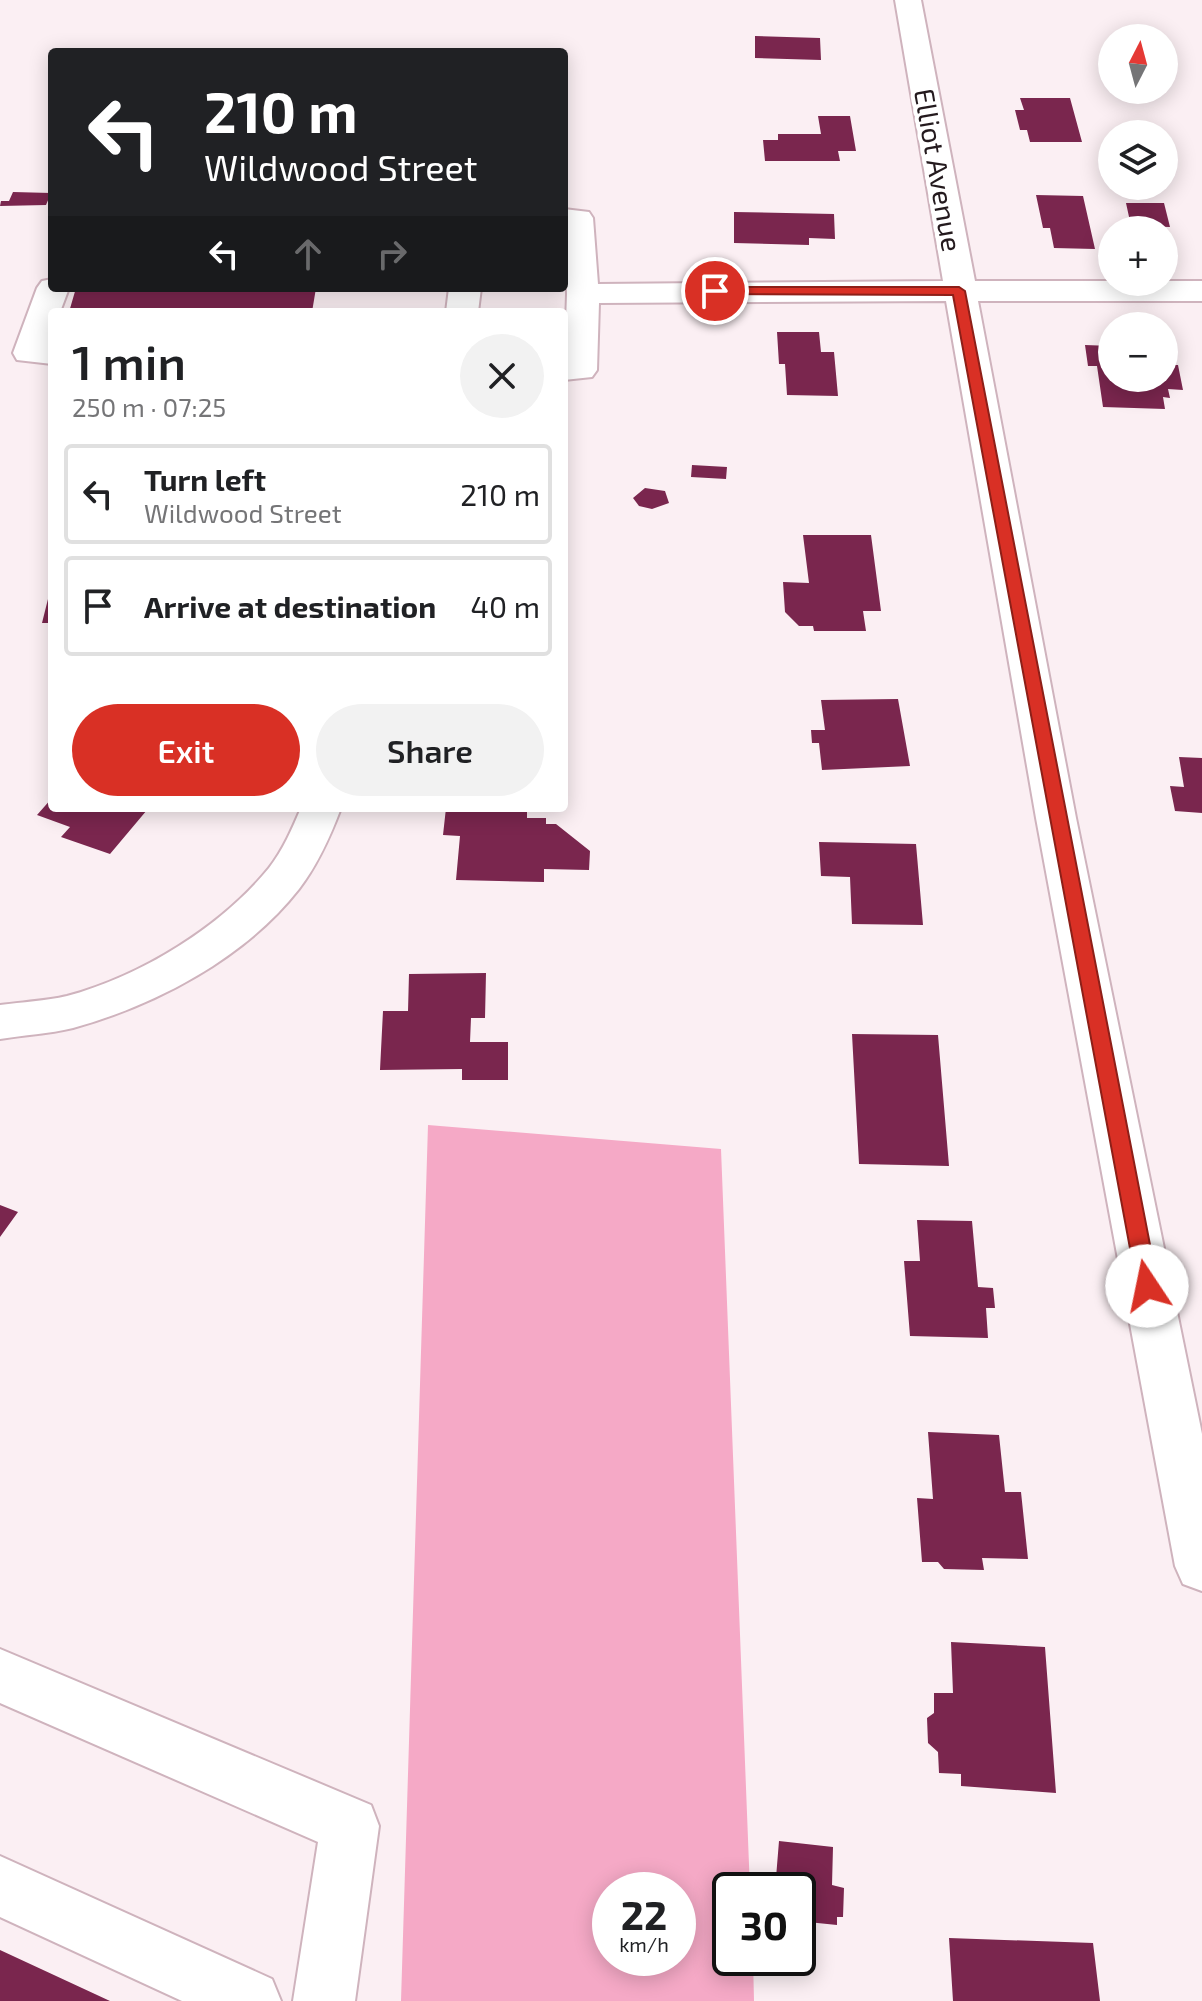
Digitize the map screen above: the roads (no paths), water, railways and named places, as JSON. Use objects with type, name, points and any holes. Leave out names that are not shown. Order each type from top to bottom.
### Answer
[{"type":"street","name":"Elliot Avenue","points":[[908,0],[1056,818],[1202,1566]]},
{"type":"street","points":[[568,218],[578,218],[583,294],[580,370],[568,370]]},
{"type":"street","points":[[583,294],[684,291],[1202,291]]},
{"type":"street","points":[[48,354],[29,353],[52,292]]},
{"type":"street","points":[[0,1022],[70,1012],[127,991],[186,960],[231,930],[277,885],[314,834],[320,812]]},
{"type":"street","points":[[0,1676],[350,1826],[324,2001]]},
{"type":"street","points":[[0,1886],[250,2001]]}]
